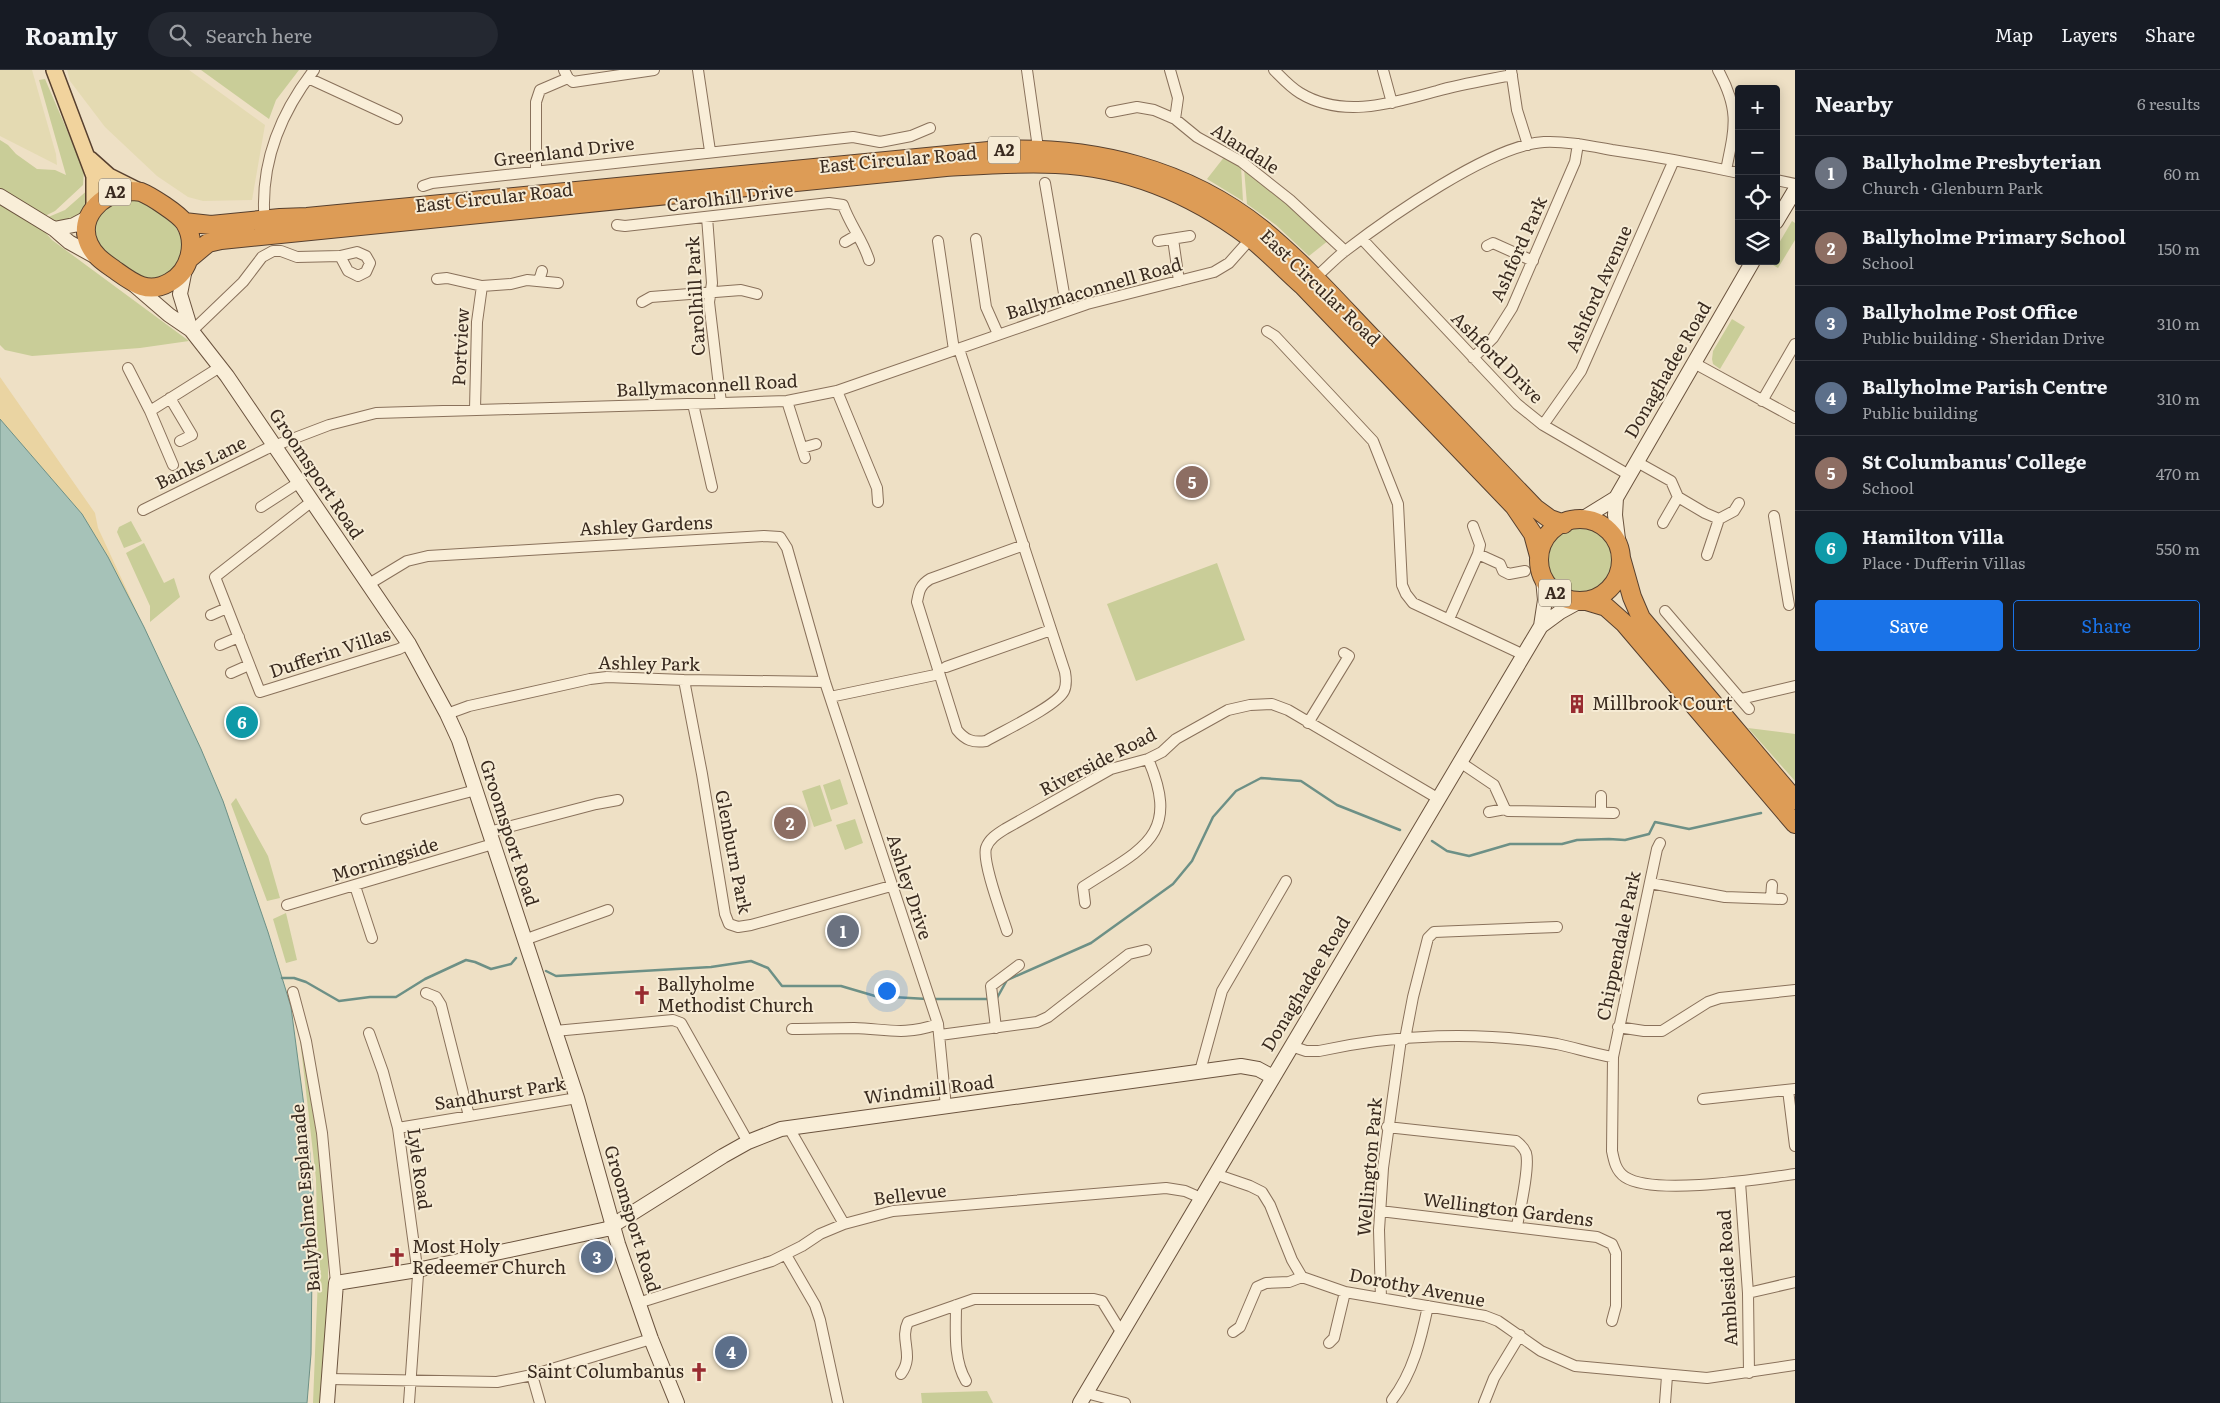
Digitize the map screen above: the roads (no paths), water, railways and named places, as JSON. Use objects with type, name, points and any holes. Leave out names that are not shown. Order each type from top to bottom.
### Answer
[{"type":"highway","name":"East Circular Road","points":[[184,222],[265,228],[946,168],[1039,157],[1120,173],[1145,181],[1202,206],[1256,234],[1309,282],[1535,508],[1550,519],[1564,524]]},
{"type":"highway","name":"A2","points":[[184,222],[173,212],[142,192],[126,190],[113,192],[100,200],[92,212],[87,236],[96,257],[133,283],[149,287],[159,287],[175,279],[188,263]]},
{"type":"highway","points":[[184,222],[189,234],[188,263]]},
{"type":"highway","name":"East Circular Road","points":[[188,263],[208,243],[265,228]]},
{"type":"highway","name":"East Circular Road","points":[[1309,282],[1514,506],[1533,534],[1539,556]]},
{"type":"highway","name":"A2","points":[[1582,519],[1573,519],[1554,528],[1547,536],[1539,556],[1543,579],[1558,595],[1606,607],[1624,623],[1795,824]]},
{"type":"highway","points":[[1582,519],[1594,521],[1605,527],[1614,536],[1632,597],[1641,618],[1795,800]]},
{"type":"highway","name":"A2","points":[[1582,601],[1597,598],[1611,586],[1620,570],[1620,553]]},
{"type":"main road","name":"A2","points":[[54,70],[89,158],[96,186],[92,212]]},
{"type":"main road","name":"A2","points":[[89,158],[109,176],[142,192]]},
{"type":"main road","points":[[1777,220],[1795,190]]},
{"type":"main road","points":[[0,196],[54,229],[69,242],[96,257]]},
{"type":"main road","points":[[54,229],[74,225],[92,212]]},
{"type":"main road","points":[[188,263],[180,294],[191,330]]},
{"type":"main road","name":"Donaghadee Road","points":[[1620,553],[1615,515],[1616,498],[1751,265]]},
{"type":"main road","points":[[133,283],[168,315],[191,330]]},
{"type":"main road","name":"Groomsport Road","points":[[191,330],[220,367],[409,644],[459,740],[577,1098],[613,1227],[651,1340],[677,1403]]},
{"type":"main road","name":"Donaghadee Road","points":[[1582,519],[1616,498]]},
{"type":"main road","name":"Donaghadee Road","points":[[1083,1398],[1541,626],[1545,600],[1543,579]]},
{"type":"main road","points":[[1541,626],[1560,612],[1582,601]]},
{"type":"main road","name":"Windmill Road","points":[[336,1283],[417,1270],[584,1235],[613,1227],[748,1142],[766,1134],[789,1128],[1241,1066],[1258,1069],[1273,1077]]},
{"type":"main road","name":"Ballyholme Esplanade","points":[[327,1403],[336,1283]]},
{"type":"street","points":[[536,171],[536,102],[540,90],[566,74],[573,82],[654,70]]},
{"type":"street","points":[[698,70],[710,151]]},
{"type":"street","points":[[1027,70],[1039,157]]},
{"type":"street","points":[[1170,70],[1178,98],[1175,119]]},
{"type":"street","points":[[1274,70],[1299,93],[1318,102],[1337,107],[1355,108],[1392,103],[1512,72],[1517,110],[1528,145]]},
{"type":"street","points":[[1383,70],[1392,103]]},
{"type":"street","points":[[1718,70],[1730,92],[1735,119],[1726,170]]},
{"type":"street","points":[[265,228],[264,203],[268,165],[275,135],[311,74],[397,119]]},
{"type":"street","name":"Alandale","points":[[1111,112],[1137,107],[1154,110],[1175,119],[1197,137],[1242,162],[1290,200],[1345,251]]},
{"type":"street","name":"Greenland Drive","points":[[423,186],[432,183],[710,151],[853,137],[880,142],[911,136],[923,127]]},
{"type":"street","points":[[1309,282],[1345,251],[1460,175],[1498,155],[1528,145],[1544,142],[1578,144],[1735,172]]},
{"type":"street","name":"Ashford Park","points":[[1473,358],[1493,338],[1512,308],[1575,162],[1578,144]]},
{"type":"street","name":"Ashford Avenue","points":[[1543,425],[1581,371],[1674,160]]},
{"type":"street","points":[[1780,181],[1795,184]]},
{"type":"street","points":[[1045,183],[1067,311]]},
{"type":"street","name":"Carolhill Drive","points":[[617,225],[625,226],[829,203],[843,205],[848,220],[866,249],[868,260]]},
{"type":"street","name":"Carolhill Park","points":[[707,217],[712,283],[709,302],[720,403]]},
{"type":"street","name":"Ballymaconnell Road","points":[[274,447],[329,424],[376,413],[788,401],[837,391],[1067,311],[1214,272],[1229,263],[1256,234]]},
{"type":"street","points":[[845,242],[857,235]]},
{"type":"street","points":[[1158,241],[1190,236]]},
{"type":"street","points":[[976,239],[986,308],[998,334]]},
{"type":"street","points":[[1173,239],[1179,281]]},
{"type":"street","name":"Ashford Drive","points":[[1362,239],[1517,404],[1543,425],[1629,475]]},
{"type":"street","points":[[938,241],[956,349],[1024,545],[1067,681],[1064,691],[1056,702],[986,741],[976,743],[964,738],[957,730],[942,670],[917,602],[919,590],[930,579],[1024,545]]},
{"type":"street","points":[[1487,246],[1493,242],[1533,261]]},
{"type":"street","points":[[191,330],[243,282],[262,257],[273,251],[281,251],[298,257],[340,256]]},
{"type":"street","name":"Portview","points":[[444,275],[482,286],[540,276],[558,283]]},
{"type":"street","name":"Portview","points":[[475,409],[477,322],[482,286]]},
{"type":"street","points":[[642,302],[651,297],[710,292],[741,290],[757,294]]},
{"type":"street","points":[[1267,331],[1275,336],[1373,441],[1398,504],[1400,572],[1406,594],[1413,602],[1524,654]]},
{"type":"street","points":[[1762,401],[1795,344]]},
{"type":"street","points":[[1694,364],[1795,418]]},
{"type":"street","points":[[153,409],[220,367]]},
{"type":"street","points":[[128,368],[153,409],[173,464]]},
{"type":"street","points":[[837,391],[877,488],[878,502]]},
{"type":"street","points":[[170,398],[192,435],[180,442]]},
{"type":"street","points":[[788,401],[803,453],[816,444]]},
{"type":"street","points":[[693,404],[712,487]]},
{"type":"street","name":"Banks Lane","points":[[143,510],[199,481],[274,447]]},
{"type":"street","points":[[1636,462],[1671,481],[1678,497],[1705,513],[1720,519]]},
{"type":"street","points":[[261,507],[298,483]]},
{"type":"street","points":[[1663,523],[1678,497]]},
{"type":"street","name":"Dufferin Villas","points":[[311,502],[215,577],[260,692],[399,649],[409,644]]},
{"type":"street","points":[[1707,555],[1720,519],[1734,511],[1738,503]]},
{"type":"street","points":[[1774,516],[1788,605]]},
{"type":"street","points":[[1449,619],[1478,554],[1480,545],[1473,526]]},
{"type":"street","name":"Ashley Gardens","points":[[369,584],[407,561],[428,556],[764,536],[780,537],[787,548],[825,682]]},
{"type":"street","points":[[1478,554],[1500,564],[1501,575],[1525,571]]},
{"type":"street","points":[[211,615],[227,608]]},
{"type":"street","points":[[1665,611],[1749,710]]},
{"type":"street","points":[[830,697],[935,675],[942,670],[1051,630]]},
{"type":"street","points":[[220,645],[239,637]]},
{"type":"street","points":[[1308,724],[1349,656],[1344,654]]},
{"type":"street","name":"Dufferin Villas","points":[[231,673],[250,666]]},
{"type":"street","name":"Ashley Park","points":[[447,714],[469,706],[590,679],[607,677],[825,682]]},
{"type":"street","name":"Glenburn Park","points":[[684,680],[702,774],[725,914],[729,924],[738,927],[751,925],[891,886]]},
{"type":"street","name":"Ashley Drive","points":[[825,682],[938,1024],[946,1107]]},
{"type":"street","points":[[1740,699],[1795,686]]},
{"type":"street","name":"Riverside Road","points":[[1007,931],[985,850],[989,841],[1005,829],[1111,769],[1148,759],[1162,752],[1176,738],[1228,710],[1250,705],[1272,704],[1288,710],[1308,724],[1439,799]]},
{"type":"street","points":[[1085,903],[1083,887],[1139,850],[1152,838],[1158,827],[1161,799],[1157,779],[1148,759]]},
{"type":"street","points":[[1460,762],[1494,785],[1505,809]]},
{"type":"street","points":[[366,819],[476,790]]},
{"type":"street","points":[[1601,796],[1601,812]]},
{"type":"street","name":"Morningside","points":[[287,905],[355,886],[491,838],[596,804],[618,800]]},
{"type":"street","points":[[1489,812],[1505,809],[1614,813]]},
{"type":"street","name":"Chippendale Park","points":[[1660,843],[1618,1026],[1613,1058],[1612,1151],[1615,1165],[1624,1176],[1642,1184],[1702,1185],[1795,1174]]},
{"type":"street","points":[[1200,1071],[1222,991],[1286,881]]},
{"type":"street","points":[[1650,883],[1725,897],[1776,898],[1772,885]]},
{"type":"street","points":[[355,886],[372,938]]},
{"type":"street","points":[[524,940],[608,910]]},
{"type":"street","name":"Wellington Park","points":[[1381,1298],[1380,1211],[1387,1127],[1403,1039],[1428,938],[1434,932],[1557,926]]},
{"type":"street","points":[[940,1035],[1037,1022],[1048,1016],[1129,954],[1146,950]]},
{"type":"street","points":[[996,1028],[990,986],[1019,965]]},
{"type":"street","points":[[1618,1026],[1644,1031],[1662,1031],[1708,1002],[1720,998],[1795,990]]},
{"type":"street","name":"Ballyholme Esplanade","points":[[293,992],[306,1041],[322,1133],[336,1283]]},
{"type":"street","points":[[426,993],[436,997],[441,1005],[469,1116]]},
{"type":"street","points":[[555,1031],[674,1020],[681,1023],[748,1142]]},
{"type":"street","points":[[792,1029],[856,1028],[896,1032],[918,1030],[938,1024]]},
{"type":"street","name":"Lyle Road","points":[[368,1033],[383,1072],[398,1128],[418,1275],[409,1403]]},
{"type":"street","points":[[1291,1046],[1306,1051],[1319,1051],[1403,1039],[1477,1036],[1559,1045],[1613,1058]]},
{"type":"street","points":[[1703,1099],[1792,1090],[1795,1146]]},
{"type":"street","name":"Sandhurst Park","points":[[398,1128],[577,1098]]},
{"type":"street","points":[[1387,1127],[1516,1141],[1521,1144],[1526,1153],[1526,1164],[1517,1226]]},
{"type":"street","points":[[789,1128],[844,1224]]},
{"type":"street","points":[[1215,1174],[1262,1192],[1270,1205],[1292,1260],[1302,1277],[1289,1282],[1266,1283],[1257,1287],[1240,1327],[1233,1332]]},
{"type":"street","name":"Ambleside Road","points":[[1740,1182],[1748,1293],[1749,1373]]},
{"type":"street","name":"Bellevue","points":[[638,1303],[786,1255],[820,1234],[844,1224],[894,1211],[1166,1188],[1185,1191],[1201,1198]]},
{"type":"street","name":"Wellington Gardens","points":[[1380,1211],[1597,1237],[1612,1244],[1616,1254],[1616,1306],[1612,1321]]},
{"type":"street","points":[[786,1255],[814,1305],[820,1320],[838,1403]]},
{"type":"street","name":"Dorothy Avenue","points":[[1302,1277],[1345,1292],[1485,1316],[1498,1321],[1542,1351],[1575,1366],[1667,1376],[1707,1378],[1795,1365]]},
{"type":"street","points":[[1748,1293],[1795,1282]]},
{"type":"street","points":[[1329,1343],[1334,1338],[1345,1292]]},
{"type":"street","points":[[901,1374],[907,1365],[905,1329],[908,1322],[974,1299],[1094,1299],[1102,1301],[1118,1327],[1123,1331]]},
{"type":"street","points":[[956,1305],[956,1350],[966,1382]]},
{"type":"street","points":[[1392,1400],[1399,1392],[1417,1354],[1428,1306]]},
{"type":"street","points":[[1484,1403],[1494,1378],[1520,1336]]},
{"type":"street","points":[[329,1379],[497,1382],[532,1375],[651,1340]]},
{"type":"street","points":[[532,1375],[540,1403]]},
{"type":"street","points":[[1665,1403],[1667,1376]]},
{"type":"street","points":[[1083,1398],[1125,1403]]},
{"type":"water","points":[[0,419],[82,514],[108,557],[144,627],[201,749],[223,801],[268,932],[291,1007],[309,1144],[313,1191],[311,1354],[307,1403],[0,1403]]},
{"type":"waterway","points":[[995,998],[997,998],[1007,980],[1091,943],[1173,884],[1192,861],[1213,817],[1236,791],[1261,778],[1301,781],[1337,805],[1400,830]]},
{"type":"waterway","points":[[1432,841],[1447,851],[1469,856],[1510,844],[1562,844],[1577,840],[1625,840],[1649,834],[1655,822],[1689,829],[1761,813]]},
{"type":"waterway","points":[[282,978],[294,978],[306,982],[339,1001],[370,997],[396,997],[425,979],[466,960],[491,969],[511,964],[516,958]]},
{"type":"waterway","points":[[546,971],[556,976],[711,967],[751,961],[768,968],[782,986],[841,986],[875,996],[927,999]]},
{"type":"waterway","points":[[932,999],[989,999]]},
{"type":"place","name":"St Columbanus' College","points":[[1192,482]]},
{"type":"place","name":"Millbrook Court","points":[[1577,704]]},
{"type":"place","name":"Hamilton Villa","points":[[242,722]]},
{"type":"place","name":"Ballyholme Primary School","points":[[790,823]]},
{"type":"place","name":"Ballyholme Presbyterian","points":[[843,931]]},
{"type":"place","name":"Ballyholme Methodist Church","points":[[642,995]]},
{"type":"place","name":"Most Holy Redeemer Church","points":[[397,1257]]},
{"type":"place","name":"Ballyholme Post Office","points":[[597,1257]]},
{"type":"place","name":"Ballyholme Parish Centre","points":[[731,1352]]},
{"type":"place","name":"Saint Columbanus","points":[[699,1372]]}]
